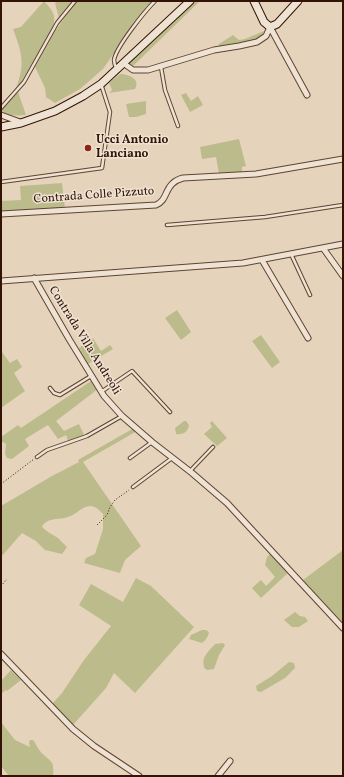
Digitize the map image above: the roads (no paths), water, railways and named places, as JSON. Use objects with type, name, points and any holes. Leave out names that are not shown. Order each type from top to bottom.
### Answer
[{"type":"main road","points":[[1,127],[55,111],[83,96],[101,84],[190,1]]},
{"type":"main road","points":[[254,1],[264,22],[270,27],[277,24],[298,1]]},
{"type":"street","points":[[123,63],[133,70],[140,71],[161,67],[214,50],[257,42],[266,36],[270,27]]},
{"type":"street","points":[[270,27],[307,95]]},
{"type":"street","points":[[1,115],[21,122]]},
{"type":"street","name":"Contrada Colle Pizzuto","points":[[1,214],[156,204],[160,203],[165,198],[171,184],[183,178],[256,174],[343,160]]},
{"type":"street","name":"Contrada Villa Andreoli","points":[[343,244],[243,264],[34,278],[101,392],[122,416],[227,503],[343,628]]},
{"type":"street","points":[[323,248],[343,276]]},
{"type":"street","points":[[262,260],[308,338]]},
{"type":"street","points":[[1,281],[34,278]]},
{"type":"street","points":[[1,654],[73,729],[94,746],[139,776]]},
{"type":"street","points":[[218,776],[230,761]]},
{"type":"lane","points":[[1,108],[24,82],[57,23],[75,1]]},
{"type":"lane","points":[[117,70],[114,61],[118,50],[155,1]]},
{"type":"lane","points":[[161,67],[165,90],[178,126]]},
{"type":"lane","points":[[1,182],[102,168],[110,112],[101,84]]},
{"type":"lane","points":[[167,225],[265,218],[343,205]]},
{"type":"lane","points":[[291,254],[310,295]]},
{"type":"lane","points":[[101,392],[132,371],[170,412]]},
{"type":"lane","points":[[50,388],[54,393],[60,395],[92,376]]},
{"type":"lane","points":[[37,457],[47,450],[87,436],[122,416]]},
{"type":"lane","points":[[130,458],[152,442]]},
{"type":"lane","points":[[190,471],[213,447]]},
{"type":"lane","points":[[133,487],[172,458]]},
{"type":"place","name":"Ucci Antonio Lanciano","points":[[88,148]]}]
